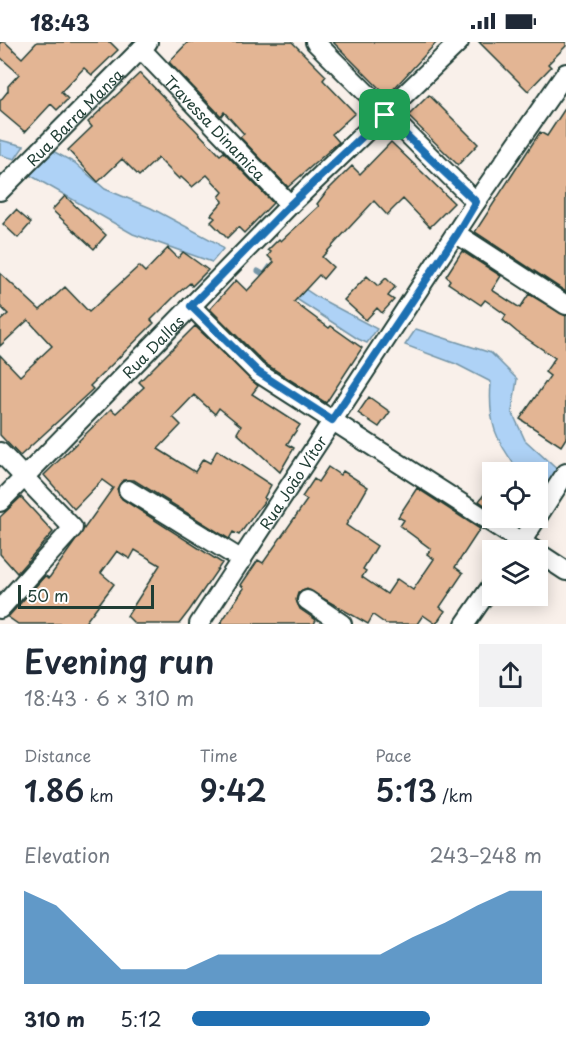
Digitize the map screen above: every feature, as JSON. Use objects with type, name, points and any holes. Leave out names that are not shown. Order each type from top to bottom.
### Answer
[{"type":"street","points":[[315,42],[385,115],[476,202]]},
{"type":"street","name":"Rua Dallas","points":[[0,502],[290,205],[459,42]]},
{"type":"street","name":"Rua Barra Mansa","points":[[0,191],[144,46]]},
{"type":"street","name":"Travessa Dinamica","points":[[144,46],[290,205]]},
{"type":"street","name":"Rua João Vítor","points":[[199,624],[476,202],[566,73]]},
{"type":"street","points":[[457,234],[566,305]]},
{"type":"street","points":[[191,306],[258,372],[513,540]]},
{"type":"street","points":[[0,452],[73,526],[73,530],[0,609]]},
{"type":"street","points":[[532,540],[566,473]]},
{"type":"street","points":[[128,490],[242,560]]},
{"type":"street","points":[[548,561],[566,571]]},
{"type":"street","points":[[465,624],[482,599]]},
{"type":"street","points":[[307,600],[342,624]]},
{"type":"water","points":[[0,140],[24,146],[15,159],[0,155]]},
{"type":"water","points":[[51,150],[75,163],[105,189],[151,208],[217,243],[223,249],[212,262],[133,234],[28,174]]},
{"type":"water","points":[[269,265],[317,297],[377,329],[367,343],[358,339],[261,276]]},
{"type":"water","points":[[416,329],[491,353],[517,379],[512,412],[525,440],[561,473],[548,492],[548,462],[513,462],[504,450],[492,420],[491,382],[456,364],[405,345]]},
{"type":"building","points":[[0,42],[5,42],[22,58],[37,42],[110,42],[118,50],[92,75],[84,68],[61,92],[68,99],[57,110],[51,104],[25,132],[0,111],[0,101],[8,91],[8,86],[19,74],[0,57]]},
{"type":"building","points":[[188,42],[292,42],[326,76],[323,80],[355,113],[332,134],[339,142],[288,187],[240,137],[244,134],[224,112],[221,116],[169,62]]},
{"type":"building","points":[[333,42],[437,42],[387,96]]},
{"type":"building","points":[[479,42],[566,42],[566,46],[548,64],[551,67],[528,91]]},
{"type":"building","points":[[140,73],[220,155],[224,152],[273,203],[244,233],[238,227],[227,238],[211,222],[215,218],[211,215],[223,201],[219,197],[223,192],[207,175],[192,187],[181,177],[179,179],[158,158],[139,176],[122,159],[98,182],[68,150],[92,127],[88,122]]},
{"type":"building","points":[[429,95],[478,144],[458,165],[408,116]]},
{"type":"building","points":[[566,107],[566,292],[475,232],[540,132],[547,136]]},
{"type":"building","points":[[391,142],[454,203],[430,227],[403,199],[387,215],[374,201],[322,257],[333,267],[323,279],[319,275],[294,302],[329,328],[331,326],[362,348],[326,403],[264,363],[210,309],[236,280],[247,291],[274,262],[268,256],[271,252],[268,250],[319,206],[317,204],[326,192],[352,166],[360,174]]},
{"type":"building","points":[[65,196],[106,235],[94,249],[52,210]]},
{"type":"building","points":[[16,210],[31,223],[18,238],[3,224]]},
{"type":"building","points":[[168,248],[178,258],[183,252],[208,270],[192,286],[190,283],[177,294],[151,320],[154,323],[90,386],[93,389],[20,456],[0,435],[0,355],[20,376],[52,346],[28,320],[0,346],[0,321],[8,314],[0,306],[0,273],[40,310],[65,287],[89,312],[139,266],[145,272]]},
{"type":"building","points":[[462,251],[501,276],[492,290],[520,308],[529,294],[566,316],[566,438],[561,446],[520,419],[550,376],[545,372],[555,358],[517,332],[503,320],[506,315],[485,300],[481,305],[448,283],[450,280],[446,276]]},
{"type":"building","points":[[367,276],[378,286],[386,278],[395,287],[388,296],[394,300],[382,313],[377,308],[366,320],[344,300]]},
{"type":"building","points":[[195,326],[258,386],[252,394],[300,425],[287,444],[294,448],[280,472],[237,433],[241,426],[219,408],[215,414],[194,395],[173,417],[181,425],[158,449],[195,472],[203,459],[210,463],[217,450],[271,485],[264,498],[266,499],[239,535],[233,532],[229,539],[134,480],[123,480],[117,489],[122,499],[222,563],[189,611],[179,624],[135,624],[127,616],[160,565],[135,550],[130,559],[117,551],[101,573],[114,584],[84,624],[18,624],[8,617],[45,576],[49,578],[113,488],[102,480],[74,509],[44,475],[111,409],[116,413],[144,387],[139,382]]},
{"type":"building","points":[[369,397],[390,412],[379,427],[358,413]]},
{"type":"building","points":[[328,467],[340,475],[343,471],[368,487],[346,525],[377,546],[363,569],[366,571],[362,577],[387,594],[397,579],[413,590],[434,559],[427,554],[431,549],[400,526],[404,520],[398,517],[417,488],[480,529],[455,567],[463,573],[440,607],[445,611],[436,624],[423,615],[417,624],[386,624],[373,615],[368,624],[307,589],[298,593],[296,600],[300,609],[316,620],[314,624],[220,624],[244,588],[241,585],[258,560],[263,563],[307,500],[302,497],[314,479],[318,482]]},
{"type":"building","points":[[21,497],[53,532],[17,573],[0,554],[0,517]]},
{"type":"waterway","points":[[258,271],[268,277]]},
{"type":"route","points":[[385,115],[476,202],[332,420],[258,372],[234,351],[191,306],[290,205],[385,115]]}]
